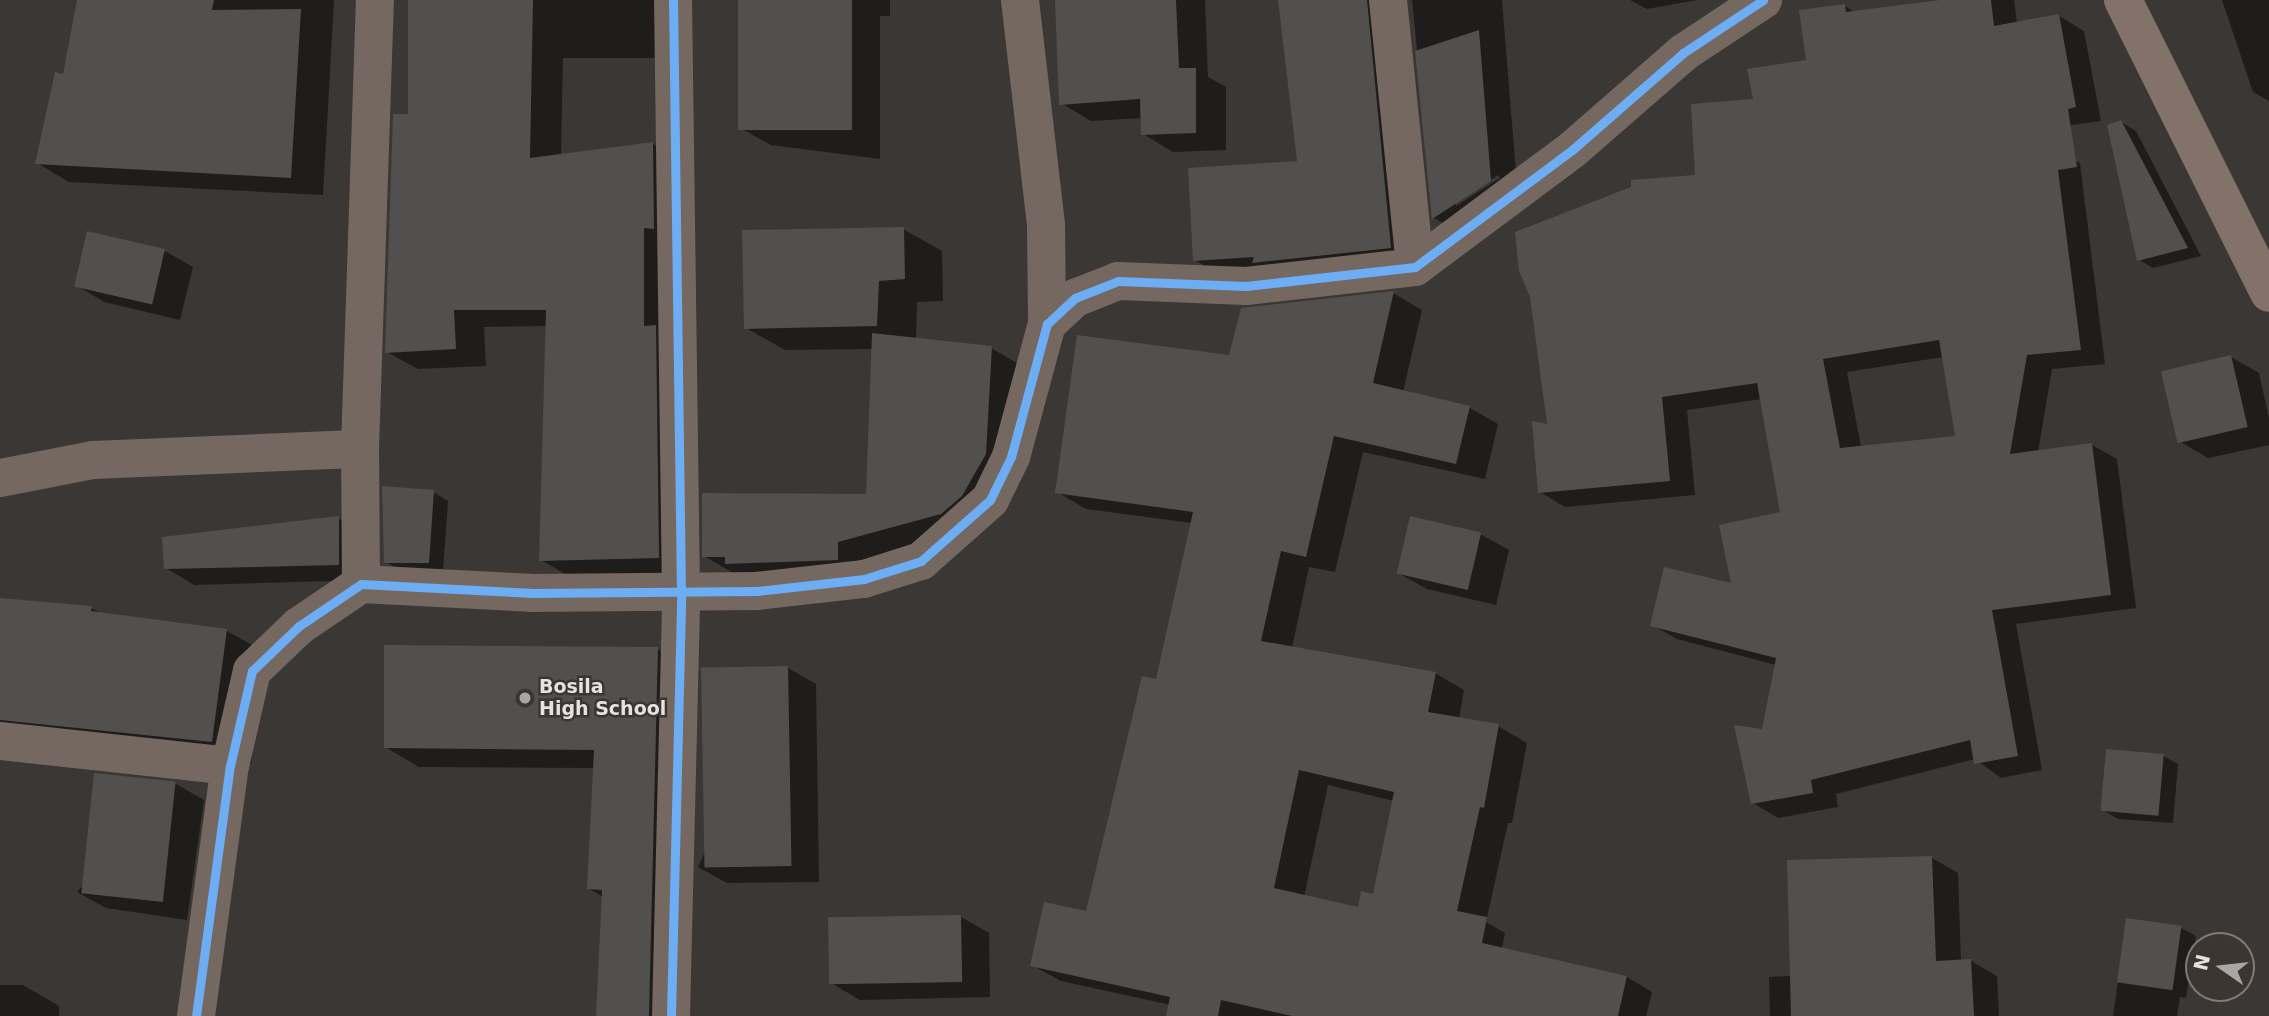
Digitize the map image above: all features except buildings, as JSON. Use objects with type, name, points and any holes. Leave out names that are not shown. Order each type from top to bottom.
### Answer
[{"type":"main road","points":[[2123,0],[2269,293]]},
{"type":"street","points":[[361,584],[360,449],[375,0]]},
{"type":"street","points":[[671,1016],[681,593],[673,0]]},
{"type":"street","points":[[196,1016],[230,766],[252,671],[299,626],[361,584],[530,593],[681,593],[864,579],[921,561],[990,500],[1011,457],[1047,324],[1046,225],[1020,0]]},
{"type":"street","points":[[1388,0],[1415,267]]},
{"type":"street","points":[[1047,324],[1075,298],[1118,281],[1246,286],[1415,267],[1572,150],[1683,53],[1763,0]]},
{"type":"street","points":[[0,478],[93,460],[360,449]]},
{"type":"street","points":[[0,741],[230,766]]},
{"type":"cycle path","points":[[671,1016],[681,593],[673,0]]},
{"type":"cycle path","points":[[196,1016],[230,766],[252,671],[299,626],[361,584],[530,593],[757,591],[864,579],[921,561],[990,500],[1011,457],[1047,324],[1075,298],[1118,281],[1246,286],[1415,267],[1572,150],[1683,53],[1763,0]]},
{"type":"place","name":"Bosila High School","points":[[525,698]]}]
